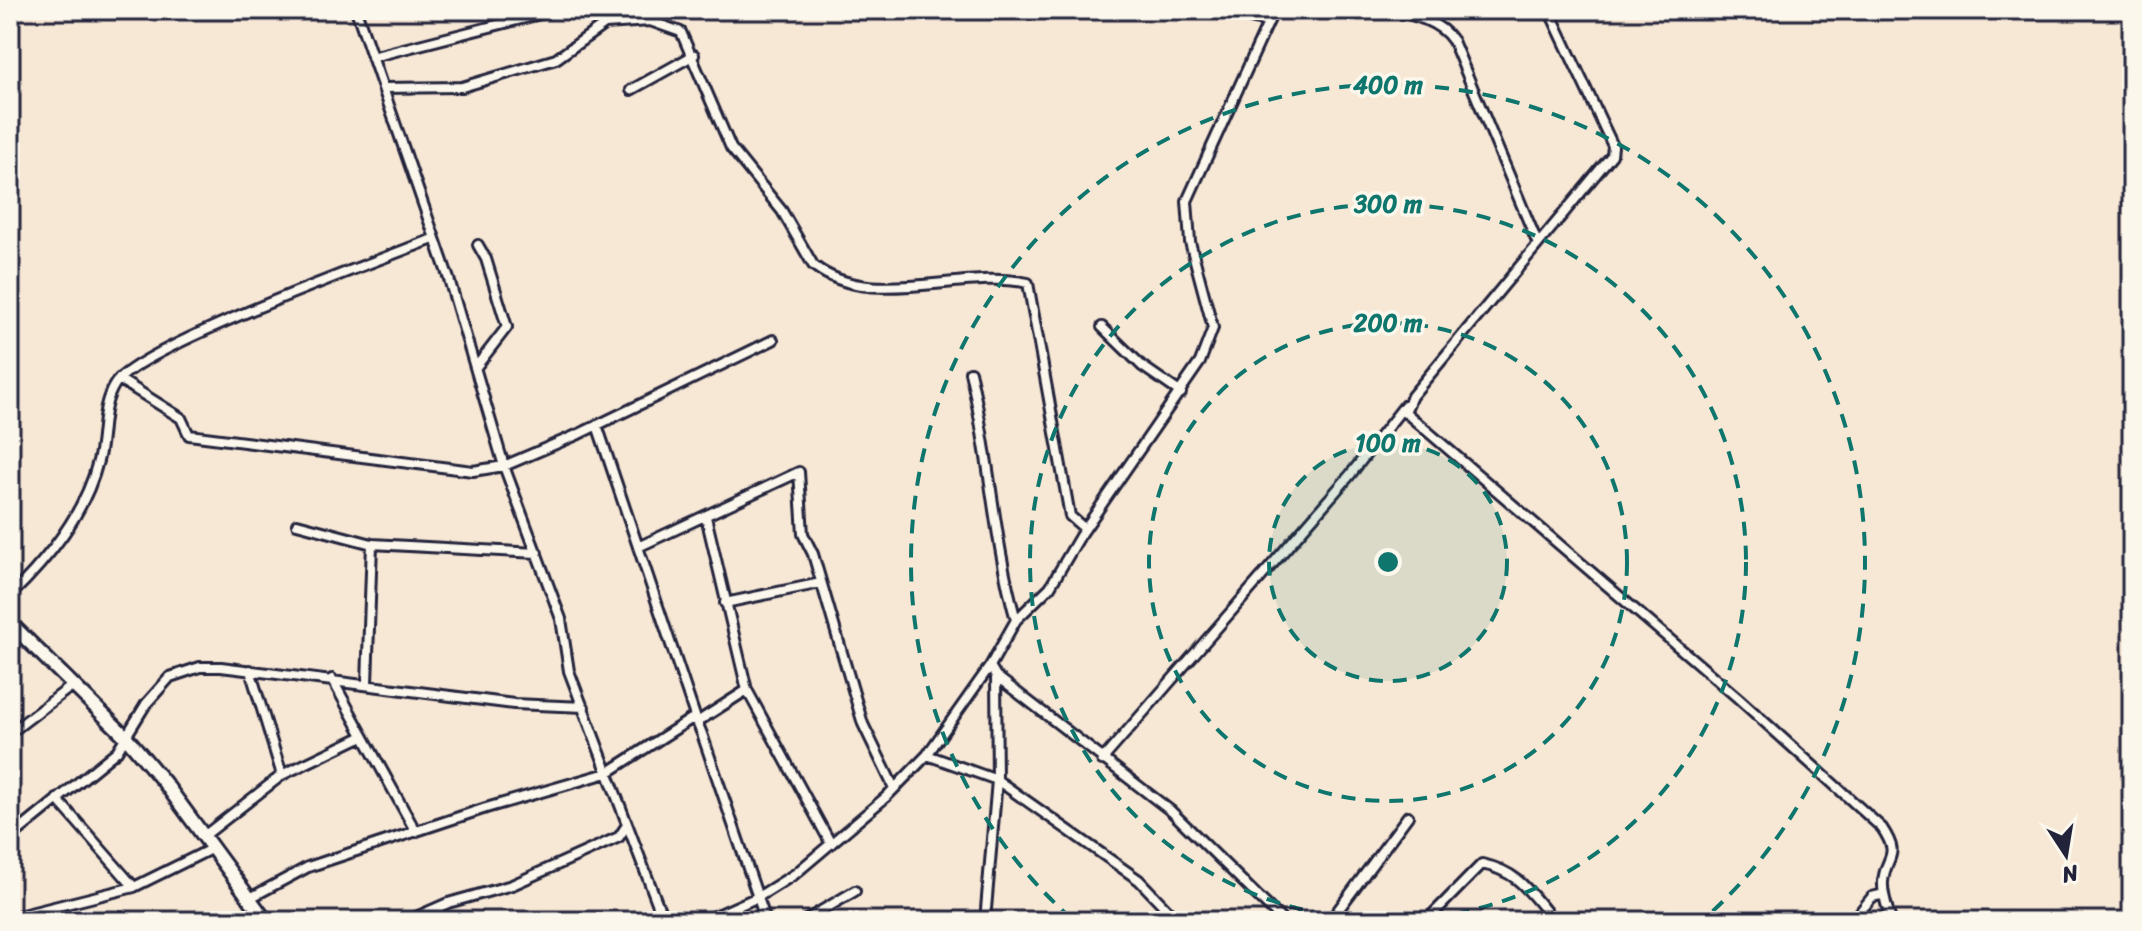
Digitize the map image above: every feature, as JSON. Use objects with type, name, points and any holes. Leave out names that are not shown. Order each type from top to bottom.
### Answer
[{"type":"street","points":[[356,10],[476,367],[504,466],[561,619],[569,671],[664,921]]},
{"type":"street","points":[[372,57],[556,10]]},
{"type":"street","points":[[1249,10],[1247,17],[1262,21],[1265,10]]},
{"type":"street","points":[[704,921],[758,897],[795,874],[894,788],[927,755],[990,666],[1016,620],[1050,587],[1085,529],[1181,393],[1200,362],[1213,328],[1190,242],[1187,201],[1274,10]]},
{"type":"street","points":[[1390,10],[1420,17],[1448,33],[1537,242]]},
{"type":"street","points":[[1102,760],[1330,498],[1537,242],[1610,158],[1613,149],[1549,10]]},
{"type":"street","points":[[383,88],[462,87],[556,59],[605,24],[650,21],[670,25],[681,32],[694,55],[731,148],[770,194],[813,265],[823,273],[855,285],[1028,283],[1070,516],[1085,529]]},
{"type":"street","points":[[631,90],[694,55]]},
{"type":"street","points":[[10,596],[62,538],[89,486],[98,461],[105,410],[119,379],[206,331],[433,239]]},
{"type":"street","points":[[476,367],[507,327],[486,259],[478,245]]},
{"type":"street","points":[[1102,327],[1142,366],[1181,393]]},
{"type":"street","points":[[119,379],[181,418],[186,433],[194,437],[473,471],[504,466],[773,340]]},
{"type":"street","points":[[970,372],[994,491],[994,528],[1016,620]]},
{"type":"street","points":[[1406,403],[1405,412],[1412,419],[1738,698],[1882,828],[1893,845],[1882,880],[1891,921]]},
{"type":"street","points":[[597,425],[766,921]]},
{"type":"street","points":[[638,547],[799,472],[803,534],[821,583],[863,724],[894,788]]},
{"type":"street","points":[[706,517],[747,690],[831,844]]},
{"type":"street","points":[[297,524],[372,544],[537,553]]},
{"type":"street","points":[[367,683],[372,544]]},
{"type":"street","points":[[725,603],[821,583]]},
{"type":"street","points":[[10,623],[127,738],[266,921]]},
{"type":"street","points":[[990,666],[996,676],[1171,811],[1283,921]]},
{"type":"street","points":[[10,838],[117,751],[146,704],[170,677],[200,667],[367,683],[514,704],[584,707]]},
{"type":"street","points":[[250,670],[282,775]]},
{"type":"street","points":[[985,921],[997,780],[996,676]]},
{"type":"street","points":[[332,679],[416,832]]},
{"type":"street","points":[[10,733],[73,685]]},
{"type":"street","points":[[250,898],[308,867],[544,790],[607,773],[630,761],[685,720],[697,722],[747,690]]},
{"type":"street","points":[[204,836],[282,775],[363,736]]},
{"type":"street","points":[[927,755],[997,780],[1139,880],[1178,921]]},
{"type":"street","points":[[57,799],[134,887]]},
{"type":"street","points":[[1330,921],[1408,816]]},
{"type":"street","points":[[407,921],[437,908],[512,885],[619,837],[627,825]]},
{"type":"street","points":[[619,837],[633,840]]},
{"type":"street","points":[[10,918],[134,887],[213,848]]},
{"type":"street","points":[[1426,921],[1482,864],[1504,868],[1519,880],[1554,921]]},
{"type":"street","points":[[804,921],[855,891]]},
{"type":"street","points":[[1853,921],[1872,897],[1884,894]]},
{"type":"street","points":[[437,908],[443,921]]}]
